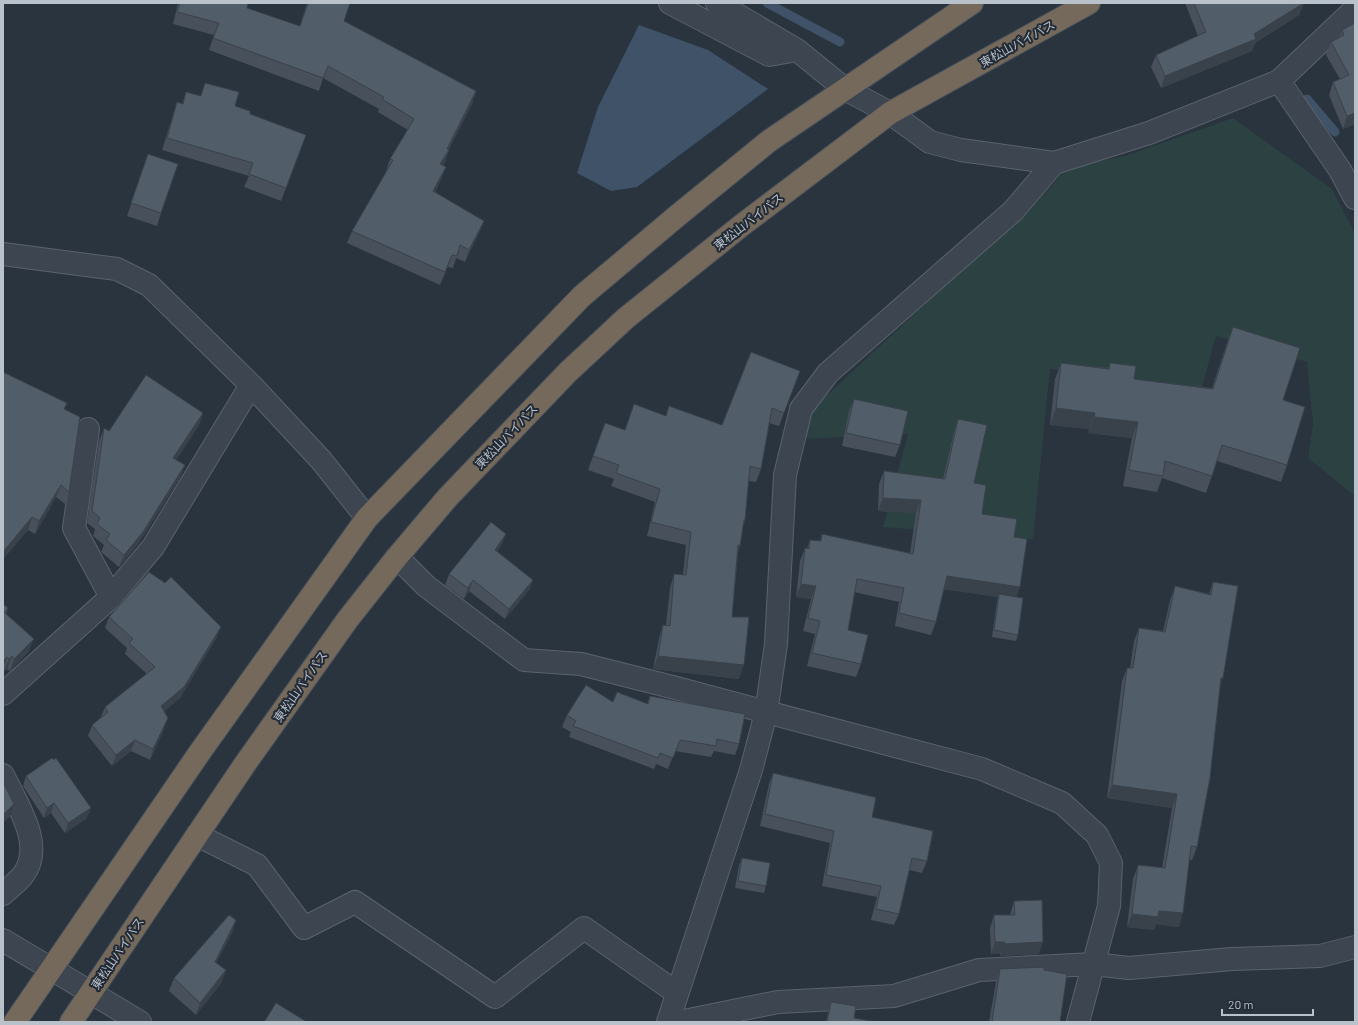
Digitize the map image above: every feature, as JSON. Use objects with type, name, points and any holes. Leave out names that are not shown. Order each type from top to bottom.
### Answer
[{"type":"highway","points":[[15,1022],[50,968],[200,752],[368,518],[582,296],[769,141],[972,3]]},
{"type":"highway","name":"東松山バイパス","points":[[71,1022],[197,835],[348,619],[397,557],[448,497],[568,372],[626,318],[742,225],[890,114],[1089,3]]},
{"type":"street","points":[[670,3],[769,55],[797,50]]},
{"type":"street","points":[[717,3],[797,50],[845,89],[890,114],[930,142],[961,150],[1054,163],[1149,133],[1279,81],[1355,9]]},
{"type":"street","points":[[1279,81],[1348,167],[1355,198]]},
{"type":"street","points":[[668,1022],[751,770],[766,713],[776,644],[786,475],[801,409],[828,373],[1013,211],[1054,163]]},
{"type":"street","points":[[3,254],[117,269],[149,285],[251,385],[321,460],[368,518]]},
{"type":"street","points":[[3,694],[111,597],[153,547],[251,385]]},
{"type":"street","points":[[88,429],[74,528],[111,597]]},
{"type":"street","points":[[397,557],[426,586],[524,660],[581,664],[982,769],[1062,803],[1097,835],[1111,863],[1109,906],[1078,1022]]},
{"type":"street","points":[[3,775],[30,832],[32,855],[24,874],[3,894]]},
{"type":"street","points":[[197,835],[257,865],[304,928],[355,902],[495,997],[584,928],[677,993]]},
{"type":"street","points":[[3,940],[140,1022]]},
{"type":"street","points":[[679,1022],[778,1002],[894,996],[979,970],[1093,964],[1129,968],[1232,959],[1320,956],[1355,947]]},
{"type":"green space","points":[[1233,118],[1332,189],[1355,234],[1355,496],[1308,458],[1313,424],[1307,362],[1216,336],[1202,387],[1050,369],[1033,539],[883,527],[908,434],[803,439],[809,412],[1050,188],[1067,167],[1125,156]]},
{"type":"water","points":[[639,25],[708,50],[768,89],[637,187],[611,191],[577,173],[598,107]]},
{"type":"building","points":[[180,3],[248,3],[247,8],[300,26],[308,3],[350,3],[344,21],[476,91],[447,149],[449,150],[440,164],[446,167],[433,191],[484,221],[469,250],[460,245],[457,256],[452,255],[445,272],[352,231],[393,160],[390,159],[414,119],[382,99],[384,97],[328,66],[323,78],[213,38],[219,23],[177,12]]},
{"type":"building","points":[[1194,3],[1304,3],[1254,34],[1256,39],[1165,76],[1156,55],[1206,32]]},
{"type":"building","points":[[1355,23],[1355,113],[1347,116],[1333,82],[1349,75],[1331,42],[1344,35],[1342,30]]},
{"type":"building","points":[[205,83],[239,92],[235,106],[250,111],[250,114],[306,135],[286,188],[249,174],[253,163],[167,138],[177,102],[183,104],[186,92],[201,96]]},
{"type":"building","points":[[148,154],[178,164],[161,213],[131,203]]},
{"type":"building","points":[[1233,327],[1300,348],[1283,400],[1305,407],[1287,465],[1222,445],[1212,476],[1165,461],[1163,476],[1129,470],[1138,422],[1094,417],[1095,413],[1056,408],[1061,363],[1109,369],[1110,363],[1136,366],[1134,379],[1213,389]]},
{"type":"building","points":[[751,352],[800,371],[784,413],[772,408],[761,469],[750,466],[745,520],[740,546],[738,545],[732,617],[749,617],[744,665],[658,656],[663,625],[670,626],[674,574],[686,575],[691,532],[651,522],[660,489],[616,473],[619,465],[593,456],[605,423],[625,430],[634,404],[666,416],[669,406],[722,425]]},
{"type":"building","points":[[3,372],[67,403],[64,409],[80,417],[69,492],[61,485],[39,521],[32,517],[3,552]]},
{"type":"building","points":[[146,375],[203,413],[173,458],[185,465],[143,532],[124,555],[106,540],[110,534],[97,524],[100,518],[92,511],[104,428],[109,431]]},
{"type":"building","points":[[854,399],[908,411],[900,445],[846,433]]},
{"type":"building","points":[[958,419],[987,425],[974,483],[986,485],[982,514],[1017,519],[1014,537],[1027,539],[1020,587],[947,576],[936,622],[899,613],[904,588],[857,579],[848,630],[868,635],[861,664],[812,653],[820,621],[808,618],[816,586],[801,584],[805,548],[809,549],[810,540],[821,541],[822,534],[913,554],[921,500],[883,498],[884,471],[945,479]]},
{"type":"building","points":[[491,522],[506,534],[495,550],[533,580],[509,609],[473,580],[468,588],[449,574]]},
{"type":"building","points":[[149,572],[165,583],[171,577],[221,627],[184,687],[161,706],[168,718],[153,749],[135,740],[116,755],[92,725],[108,712],[105,707],[155,667],[129,643],[133,639],[109,617]]},
{"type":"building","points":[[1213,582],[1238,586],[1223,678],[1221,678],[1210,778],[1197,847],[1191,846],[1183,913],[1159,911],[1158,917],[1132,914],[1138,865],[1165,868],[1177,794],[1112,785],[1127,668],[1133,668],[1139,628],[1165,632],[1175,586],[1211,595]]},
{"type":"building","points":[[999,594],[1023,598],[1018,635],[994,630]]},
{"type":"building","points":[[3,604],[8,608],[4,612],[34,639],[14,659],[12,656],[9,659],[7,657],[3,661]]},
{"type":"building","points":[[586,685],[613,702],[617,692],[648,704],[650,696],[745,714],[739,744],[717,739],[716,746],[680,740],[673,758],[660,753],[658,758],[573,726],[576,721],[567,715]]},
{"type":"building","points":[[52,758],[54,760],[56,758],[91,808],[68,823],[54,803],[47,808],[26,776]]},
{"type":"building","points":[[773,773],[874,797],[876,798],[872,817],[933,831],[927,861],[912,858],[899,914],[876,909],[881,886],[826,875],[834,831],[765,814]]},
{"type":"building","points":[[3,784],[14,804],[3,815]]},
{"type":"building","points":[[742,858],[770,863],[766,886],[738,881]]},
{"type":"building","points":[[1042,900],[1043,942],[1004,944],[1005,942],[995,942],[994,915],[1015,915],[1014,901]]},
{"type":"building","points":[[229,915],[236,920],[215,962],[226,970],[200,1003],[174,978]]},
{"type":"building","points":[[1044,967],[1044,970],[1067,974],[1060,1022],[992,1022],[1000,969]]},
{"type":"building","points":[[831,1002],[856,1006],[854,1018],[876,1022],[827,1022]]},
{"type":"building","points":[[276,1003],[307,1022],[264,1022]]},
{"type":"waterway","points":[[767,3],[840,42]]},
{"type":"waterway","points":[[1307,99],[1335,132]]}]
